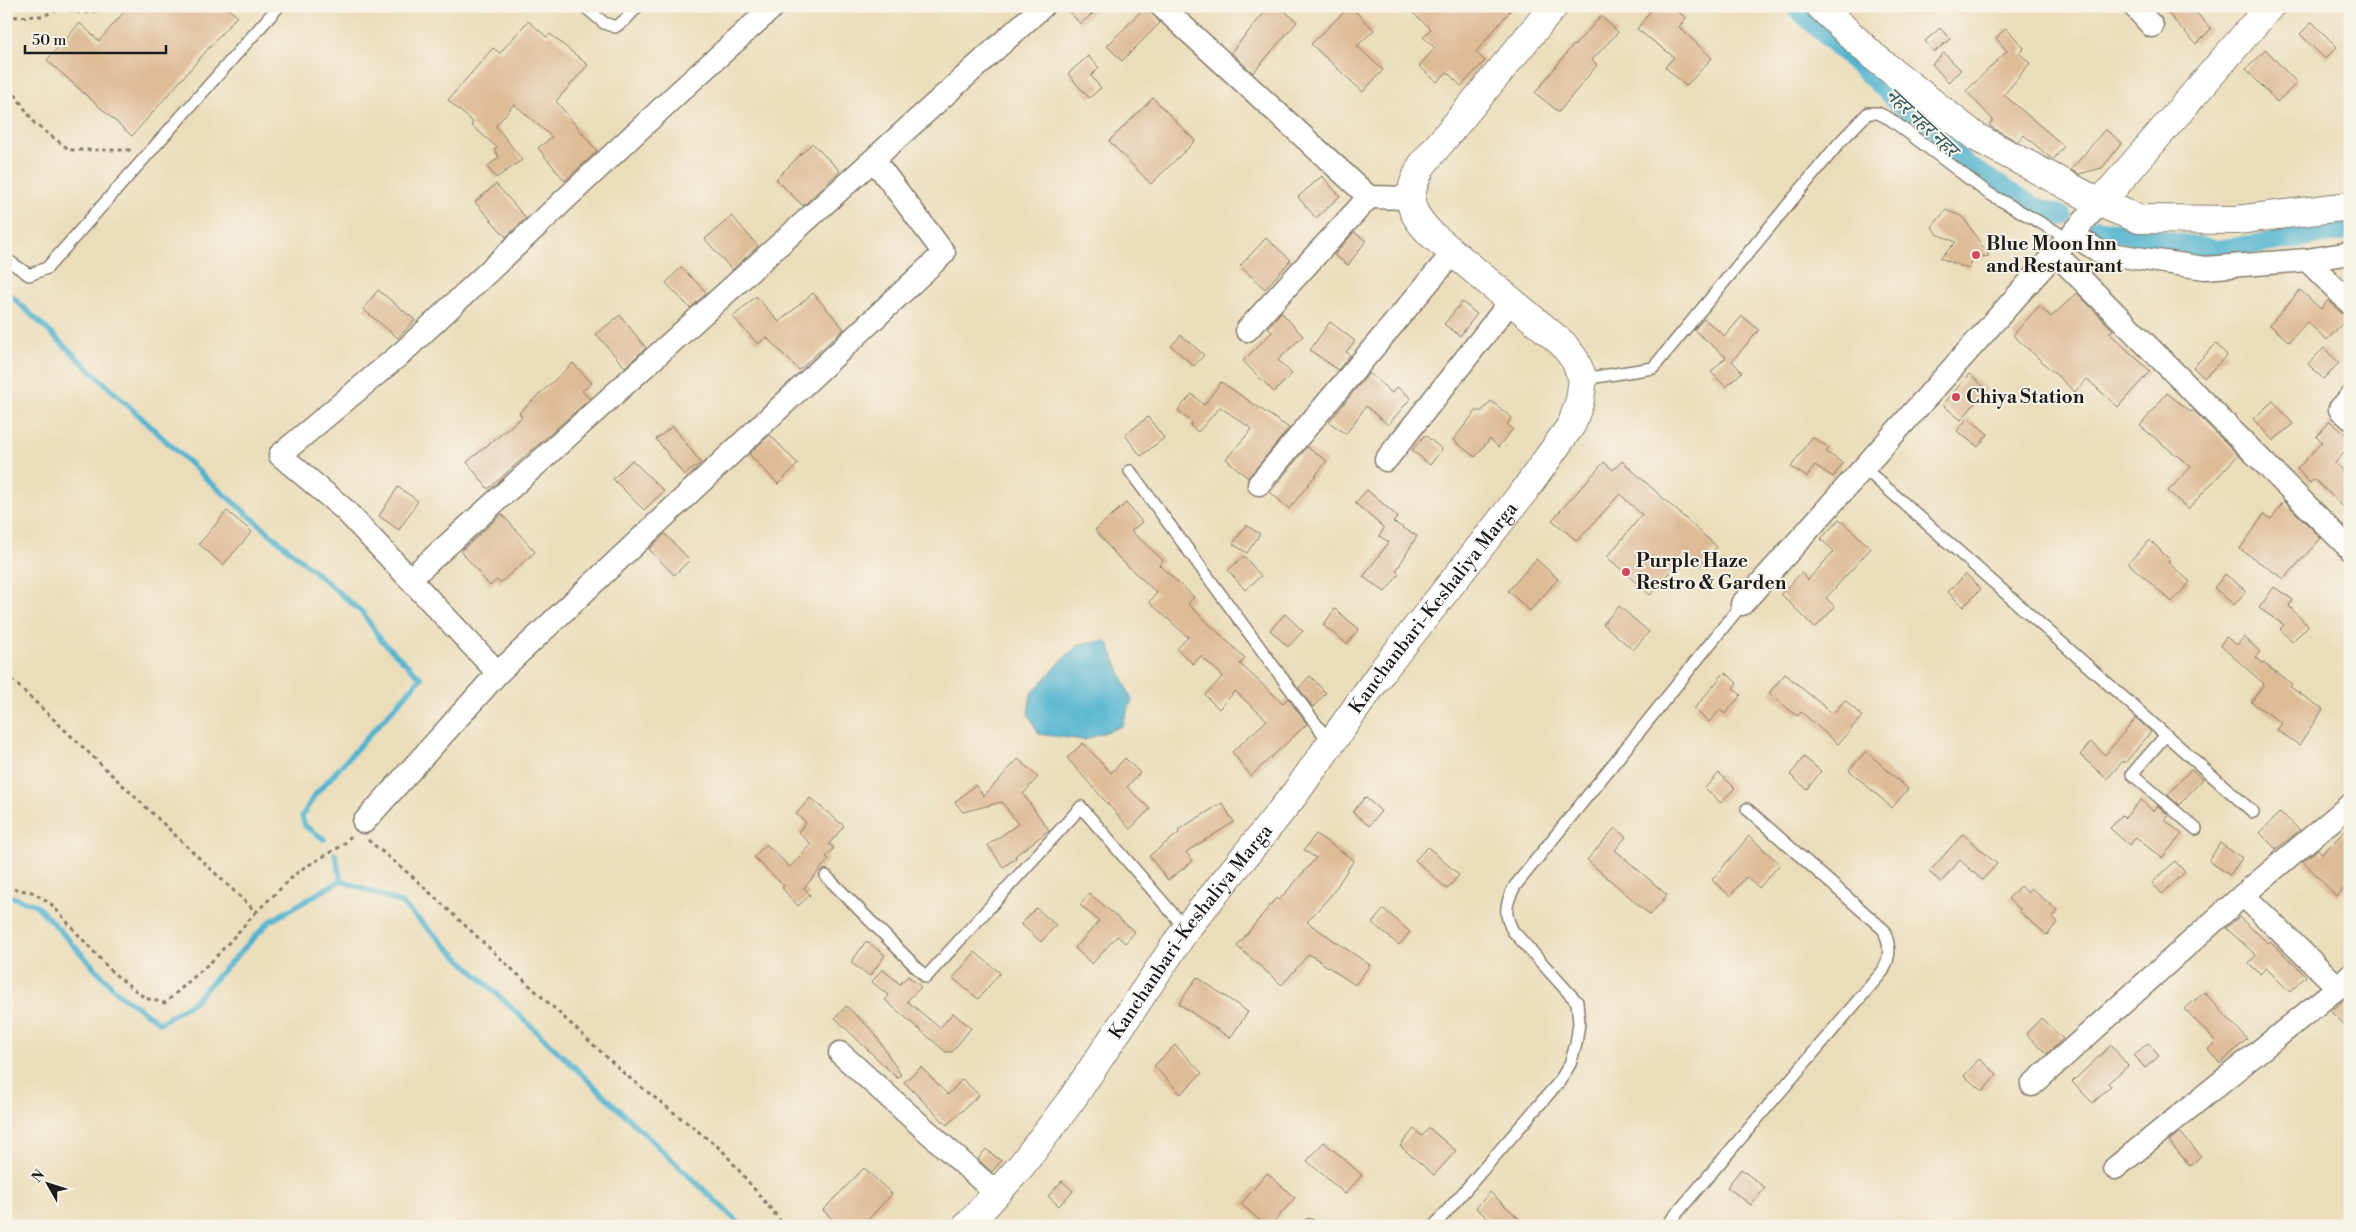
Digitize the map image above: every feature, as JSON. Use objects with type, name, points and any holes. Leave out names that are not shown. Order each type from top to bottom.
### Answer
[{"type":"street","points":[[498,673],[411,578],[345,510],[280,455],[404,351],[678,93],[774,6]]},
{"type":"street","points":[[411,578],[1043,6]]},
{"type":"street","points":[[1161,6],[1369,197],[1410,198]]},
{"type":"street","points":[[1554,6],[1422,165],[1412,184],[1410,198],[1416,218],[1430,234],[1563,344],[1575,360],[1584,379]]},
{"type":"street","points":[[1820,6],[1873,56],[1976,137],[2100,203],[2139,219],[2237,220],[2350,206]]},
{"type":"street","points":[[2134,6],[2152,26]]},
{"type":"street","points":[[1742,604],[2066,243],[2270,6]]},
{"type":"street","points":[[360,827],[498,673],[944,253],[874,160]]},
{"type":"street","points":[[1246,330],[1369,197]]},
{"type":"street","points":[[2066,243],[2102,253],[2204,268],[2307,260],[2350,253]]},
{"type":"street","points":[[2066,243],[2350,549]]},
{"type":"street","points":[[1259,484],[1453,253]]},
{"type":"street","points":[[2307,260],[2350,303]]},
{"type":"street","points":[[1386,460],[1511,301]]},
{"type":"street","name":"Kanchanbari-Keshaliya Marga","points":[[967,1226],[1021,1166],[1072,1098],[1186,929],[1294,795],[1330,743],[1443,592],[1525,490],[1572,424],[1580,400],[1584,379]]},
{"type":"street","points":[[2350,398],[2340,408],[2350,418]]},
{"type":"street","points":[[2032,1086],[2243,895],[2350,806]]},
{"type":"street","points":[[2115,1168],[2344,981],[2243,895]]},
{"type":"street","points":[[840,1053],[996,1193]]},
{"type":"lane","points":[[6,259],[29,276],[47,268],[279,6]]},
{"type":"lane","points":[[584,6],[604,23],[615,27],[625,20],[638,6]]},
{"type":"lane","points":[[1584,379],[1653,368],[1840,142],[1868,113],[1878,113],[1890,119],[1988,193],[2066,243]]},
{"type":"lane","points":[[1864,468],[2253,812]]},
{"type":"lane","points":[[1130,471],[1330,743]]},
{"type":"lane","points":[[1434,1226],[1559,1082],[1570,1064],[1576,1044],[1579,1023],[1577,1002],[1513,930],[1507,921],[1508,899],[1515,886],[1742,604]]},
{"type":"lane","points":[[2166,735],[2132,774],[2196,829]]},
{"type":"lane","points":[[826,876],[926,977],[1081,807],[1186,929]]},
{"type":"lane","points":[[1666,1226],[1888,963],[1890,947],[1884,930],[1747,809]]},
{"type":"path","points":[[6,17],[42,16],[61,9],[83,13],[96,11],[103,6]]},
{"type":"path","points":[[6,82],[35,124],[70,150],[152,150]]},
{"type":"path","points":[[6,674],[256,912]]},
{"type":"path","points":[[6,888],[32,892],[51,904],[112,972],[145,998],[165,1003],[215,958],[256,912],[300,870],[343,845],[360,827],[627,1076],[722,1150],[785,1226]]},
{"type":"water","points":[[1107,641],[1132,700],[1122,726],[1084,740],[1039,734],[1028,714],[1031,694],[1065,657],[1080,644]]},
{"type":"building","points":[[129,6],[225,6],[237,16],[132,136],[47,60],[80,23],[99,41]]},
{"type":"building","points":[[1065,6],[1102,6],[1080,24]]},
{"type":"building","points":[[1146,6],[1160,23],[1122,61],[1107,46]]},
{"type":"building","points":[[1270,6],[1279,6],[1297,22],[1253,73],[1231,52]]},
{"type":"building","points":[[1350,6],[1374,30],[1357,46],[1383,70],[1363,92],[1311,44]]},
{"type":"building","points":[[1405,6],[1514,6],[1476,52],[1485,61],[1461,86],[1447,72],[1437,82],[1419,66],[1435,48],[1423,37],[1431,29]]},
{"type":"building","points":[[1654,6],[1671,6],[1686,18],[1679,27],[1712,58],[1686,86],[1665,67],[1674,57],[1637,29]]},
{"type":"building","points":[[2161,6],[2190,6],[2211,29],[2196,44]]},
{"type":"building","points":[[1601,16],[1618,32],[1592,60],[1597,65],[1559,112],[1535,93],[1573,45]]},
{"type":"building","points":[[528,21],[547,37],[550,34],[588,65],[556,101],[597,151],[565,181],[538,148],[552,137],[514,104],[496,126],[522,160],[496,178],[487,167],[499,157],[494,150],[497,147],[471,125],[473,122],[448,100],[493,48],[500,53]]},
{"type":"building","points":[[2312,22],[2337,47],[2325,59],[2300,34]]},
{"type":"building","points":[[1940,28],[1950,39],[1934,52],[1925,41]]},
{"type":"building","points":[[2006,28],[2024,48],[2019,53],[2030,63],[2004,95],[2064,146],[2053,160],[2024,135],[2018,142],[1989,125],[1993,120],[1966,91],[2007,51],[1996,38]]},
{"type":"building","points":[[2266,50],[2297,83],[2277,102],[2246,69]]},
{"type":"building","points":[[1944,53],[1961,70],[1948,82],[1932,64]]},
{"type":"building","points":[[1088,56],[1099,68],[1091,76],[1101,88],[1089,98],[1068,74]]},
{"type":"building","points":[[1153,98],[1195,141],[1151,184],[1109,141]]},
{"type":"building","points":[[2105,129],[2122,143],[2102,168],[2079,174],[2071,170]]},
{"type":"building","points":[[812,143],[840,171],[803,206],[776,179]]},
{"type":"building","points":[[1322,176],[1340,196],[1316,218],[1298,197]]},
{"type":"building","points":[[496,184],[526,218],[506,237],[475,202]]},
{"type":"building","points":[[1946,210],[1963,217],[1989,256],[1973,258],[1969,269],[1940,258],[1956,242],[1937,234],[1932,227]]},
{"type":"building","points":[[732,216],[758,246],[732,270],[705,239]]},
{"type":"building","points":[[1354,232],[1366,241],[1348,265],[1334,255]]},
{"type":"building","points":[[1266,238],[1291,260],[1265,289],[1240,266]]},
{"type":"building","points":[[681,267],[707,293],[690,308],[666,283]]},
{"type":"building","points":[[378,290],[415,320],[398,338],[363,309]]},
{"type":"building","points":[[2300,290],[2321,309],[2328,300],[2341,313],[2349,316],[2327,340],[2307,322],[2289,342],[2270,325]]},
{"type":"building","points":[[813,293],[844,329],[799,370],[766,337],[758,344],[733,317],[756,296],[779,322]]},
{"type":"building","points":[[2077,293],[2113,330],[2109,333],[2150,371],[2118,407],[2087,379],[2075,392],[2013,335],[2039,306],[2051,317]]},
{"type":"building","points":[[1462,302],[1477,314],[1460,336],[1444,324]]},
{"type":"building","points":[[1281,312],[1303,336],[1278,360],[1292,374],[1274,392],[1243,361],[1272,332],[1268,327]]},
{"type":"building","points":[[620,315],[646,348],[625,367],[596,334]]},
{"type":"building","points":[[1742,316],[1759,330],[1732,361],[1742,372],[1726,387],[1711,372],[1726,357],[1694,330],[1704,319],[1725,336]]},
{"type":"building","points":[[1330,322],[1355,341],[1346,352],[1350,355],[1338,370],[1310,350]]},
{"type":"building","points":[[1181,335],[1204,355],[1194,366],[1171,346]]},
{"type":"building","points":[[2216,344],[2227,355],[2204,378],[2193,367]]},
{"type":"building","points":[[2324,348],[2339,363],[2323,379],[2308,364]]},
{"type":"building","points":[[573,363],[592,383],[582,391],[590,399],[488,489],[467,462],[522,417],[519,413]]},
{"type":"building","points":[[1369,373],[1392,393],[1397,387],[1411,398],[1388,425],[1366,406],[1346,434],[1329,422]]},
{"type":"building","points":[[1969,374],[1987,389],[1961,420],[1943,405]]},
{"type":"building","points":[[1221,382],[1289,428],[1248,478],[1226,459],[1252,429],[1220,407],[1198,432],[1190,426],[1192,423],[1178,410],[1192,394],[1204,405]]},
{"type":"building","points":[[2167,393],[2191,412],[2193,410],[2238,455],[2188,509],[2168,491],[2191,467],[2140,426]]},
{"type":"building","points":[[1491,401],[1512,418],[1507,424],[1513,429],[1498,447],[1490,439],[1475,457],[1453,440],[1476,411],[1482,411]]},
{"type":"building","points":[[2273,401],[2293,424],[2273,441],[2253,419]]},
{"type":"building","points":[[1148,417],[1164,438],[1141,456],[1125,435]]},
{"type":"building","points":[[1968,418],[1988,434],[1978,447],[1957,431]]},
{"type":"building","points":[[2330,421],[2350,438],[2350,446],[2335,463],[2350,478],[2350,513],[2314,479],[2310,483],[2297,469],[2322,442],[2316,437]]},
{"type":"building","points":[[673,426],[701,463],[684,475],[656,439]]},
{"type":"building","points":[[770,435],[798,464],[778,484],[749,454]]},
{"type":"building","points":[[1425,435],[1442,449],[1430,465],[1412,450]]},
{"type":"building","points":[[1812,437],[1829,448],[1826,452],[1843,463],[1833,477],[1815,465],[1807,477],[1791,467]]},
{"type":"building","points":[[1307,447],[1327,461],[1289,509],[1270,492]]},
{"type":"building","points":[[632,460],[664,491],[644,510],[613,479]]},
{"type":"building","points":[[1622,461],[1717,547],[1700,566],[1686,553],[1650,595],[1607,557],[1642,515],[1620,494],[1577,541],[1552,520],[1604,462],[1613,470]]},
{"type":"building","points":[[398,487],[418,501],[399,530],[379,516]]},
{"type":"building","points":[[1367,490],[1398,517],[1393,522],[1417,536],[1396,571],[1399,574],[1385,592],[1363,577],[1389,542],[1379,536],[1384,528],[1355,503]]},
{"type":"building","points":[[2284,501],[2321,538],[2284,579],[2240,549],[2264,514],[2271,519]]},
{"type":"building","points":[[1126,503],[1142,522],[1131,531],[1163,560],[1159,565],[1194,597],[1188,604],[1245,658],[1240,664],[1283,703],[1288,698],[1307,724],[1251,776],[1232,752],[1267,720],[1235,691],[1219,709],[1205,695],[1223,676],[1201,656],[1193,664],[1177,649],[1188,637],[1149,602],[1157,593],[1117,556],[1095,530]]},
{"type":"building","points":[[227,511],[252,532],[223,565],[199,544]]},
{"type":"building","points":[[502,514],[535,552],[500,583],[497,580],[490,586],[461,551]]},
{"type":"building","points":[[1839,519],[1871,548],[1826,598],[1835,607],[1815,628],[1781,594],[1801,573],[1808,580],[1834,551],[1821,539]]},
{"type":"building","points":[[1246,525],[1260,534],[1247,553],[1233,544]]},
{"type":"building","points":[[665,534],[690,560],[674,575],[649,549]]},
{"type":"building","points":[[2150,540],[2170,560],[2168,562],[2190,582],[2172,602],[2128,563]]},
{"type":"building","points":[[1244,556],[1261,576],[1245,590],[1228,570]]},
{"type":"building","points":[[1536,559],[1558,579],[1530,611],[1508,591]]},
{"type":"building","points":[[1966,574],[1981,589],[1963,607],[1948,592]]},
{"type":"building","points":[[2225,574],[2246,591],[2234,605],[2214,588]]},
{"type":"building","points":[[2274,587],[2293,600],[2289,606],[2308,626],[2292,642],[2280,629],[2284,625],[2259,608]]},
{"type":"building","points":[[1619,606],[1649,632],[1633,650],[1603,624]]},
{"type":"building","points":[[1335,609],[1359,629],[1347,644],[1323,625]]},
{"type":"building","points":[[1285,614],[1303,631],[1288,647],[1270,630]]},
{"type":"building","points":[[2226,637],[2237,645],[2244,637],[2260,652],[2255,657],[2292,684],[2290,687],[2323,709],[2299,745],[2277,730],[2282,723],[2251,702],[2264,684],[2220,645]]},
{"type":"building","points":[[1725,672],[1737,683],[1733,688],[1741,695],[1725,714],[1720,710],[1709,722],[1694,709]]},
{"type":"building","points":[[1785,674],[1833,714],[1845,700],[1862,716],[1838,744],[1801,712],[1797,716],[1769,693]]},
{"type":"building","points":[[1310,676],[1326,693],[1313,707],[1299,688]]},
{"type":"building","points":[[2136,718],[2151,732],[2125,763],[2123,761],[2107,779],[2080,755],[2091,742],[2105,755]]},
{"type":"building","points":[[1083,743],[1111,773],[1125,758],[1140,773],[1127,787],[1150,809],[1130,829],[1067,758]]},
{"type":"building","points":[[1866,751],[1908,789],[1892,808],[1849,770]]},
{"type":"building","points":[[1804,757],[1821,771],[1807,789],[1790,775]]},
{"type":"building","points":[[1018,759],[1038,777],[1023,794],[1049,830],[1003,867],[988,845],[1018,824],[1002,802],[963,812],[955,802],[975,785],[984,796]]},
{"type":"building","points":[[2191,769],[2203,779],[2179,805],[2168,795]]},
{"type":"building","points":[[1719,773],[1735,788],[1721,803],[1705,788]]},
{"type":"building","points":[[1365,797],[1381,811],[1369,826],[1353,812]]},
{"type":"building","points":[[810,798],[844,826],[829,844],[834,848],[826,857],[829,859],[804,888],[810,895],[798,906],[782,888],[784,886],[754,857],[766,844],[790,867],[811,844],[798,832],[806,822],[796,814]]},
{"type":"building","points":[[2141,800],[2153,811],[2158,806],[2169,816],[2165,820],[2182,834],[2162,858],[2136,838],[2129,845],[2110,828],[2122,815],[2125,818]]},
{"type":"building","points":[[1222,803],[1234,822],[1186,852],[1193,861],[1168,880],[1149,856],[1179,833],[1178,830]]},
{"type":"building","points":[[2280,812],[2300,830],[2276,849],[2260,833]]},
{"type":"building","points":[[2350,826],[2350,884],[2336,896],[2303,861],[2318,849],[2322,854]]},
{"type":"building","points":[[1615,828],[1626,837],[1615,850],[1667,895],[1650,915],[1587,860]]},
{"type":"building","points":[[1316,834],[1354,860],[1332,894],[1307,922],[1370,965],[1355,985],[1309,954],[1282,985],[1237,946],[1276,898],[1279,900],[1316,858],[1304,850]]},
{"type":"building","points":[[1963,834],[1997,864],[1982,880],[1960,860],[1941,882],[1929,872]]},
{"type":"building","points":[[1749,836],[1780,864],[1759,888],[1746,877],[1730,896],[1712,880]]},
{"type":"building","points":[[2220,843],[2242,858],[2230,875],[2209,861]]},
{"type":"building","points":[[1428,847],[1459,875],[1447,889],[1415,860]]},
{"type":"building","points":[[2175,861],[2185,872],[2162,894],[2152,883]]},
{"type":"building","points":[[2020,886],[2028,893],[2031,888],[2058,911],[2053,917],[2058,922],[2047,935],[2008,899]]},
{"type":"building","points":[[1089,893],[1135,932],[1125,943],[1117,936],[1092,964],[1075,948],[1099,921],[1080,905]]},
{"type":"building","points":[[1036,908],[1056,925],[1041,942],[1021,924]]},
{"type":"building","points":[[1384,909],[1410,932],[1399,945],[1372,923]]},
{"type":"building","points":[[2239,917],[2268,943],[2270,941],[2306,976],[2290,992],[2266,968],[2260,974],[2249,963],[2256,955],[2226,928]]},
{"type":"building","points":[[866,941],[885,955],[870,976],[851,963]]},
{"type":"building","points":[[975,952],[1000,973],[978,999],[953,978]]},
{"type":"building","points":[[882,969],[900,984],[908,976],[921,987],[907,1001],[940,1028],[953,1013],[971,1028],[952,1052],[946,1052],[885,1000],[889,996],[872,982]]},
{"type":"building","points":[[1197,977],[1248,1012],[1230,1038],[1179,1004]]},
{"type":"building","points":[[2204,992],[2247,1039],[2220,1064],[2208,1049],[2216,1042],[2185,1009]]},
{"type":"building","points":[[2350,994],[2350,1030],[2331,1012]]},
{"type":"building","points":[[846,1006],[873,1031],[901,1075],[897,1078],[835,1018]]},
{"type":"building","points":[[2041,1018],[2063,1039],[2047,1054],[2026,1034]]},
{"type":"building","points":[[2148,1043],[2159,1056],[2145,1068],[2134,1055]]},
{"type":"building","points":[[1175,1045],[1202,1073],[1181,1094],[1154,1066]]},
{"type":"building","points":[[2111,1045],[2128,1066],[2108,1083],[2111,1086],[2093,1103],[2072,1082]]},
{"type":"building","points":[[1979,1059],[1997,1074],[1983,1091],[1964,1076]]},
{"type":"building","points":[[921,1067],[948,1095],[962,1079],[979,1095],[947,1125],[904,1082]]},
{"type":"building","points":[[1429,1128],[1456,1151],[1434,1175],[1400,1146],[1414,1129],[1422,1136]]},
{"type":"building","points":[[2180,1132],[2201,1156],[2190,1166],[2169,1141]]},
{"type":"building","points":[[1324,1142],[1362,1175],[1345,1194],[1307,1161]]},
{"type":"building","points":[[986,1149],[1001,1161],[992,1172],[978,1159]]},
{"type":"building","points":[[864,1168],[892,1194],[862,1226],[839,1226],[823,1210]]},
{"type":"building","points":[[1741,1169],[1765,1188],[1751,1205],[1727,1187]]},
{"type":"building","points":[[1267,1173],[1295,1198],[1270,1226],[1266,1226],[1241,1204]]},
{"type":"building","points":[[1062,1181],[1073,1191],[1059,1206],[1048,1196]]},
{"type":"building","points":[[1490,1192],[1527,1226],[1497,1226],[1476,1208]]},
{"type":"waterway","name":"नहर नहर नहर","points":[[1794,6],[1968,166],[2033,206],[2062,216]]},
{"type":"waterway","name":"नहर नहर नहर","points":[[2097,229],[2218,250],[2350,230]]},
{"type":"waterway","points":[[6,291],[211,483],[363,613],[381,640],[421,678],[314,796],[302,816],[305,826],[324,839]]},
{"type":"waterway","points":[[335,854],[341,880]]},
{"type":"waterway","points":[[6,898],[9,896],[36,905],[119,994],[160,1023],[193,1002],[269,922],[341,880],[401,903],[742,1226]]},
{"type":"place","name":"Blue Moon Inn and Restaurant","points":[[1976,255]]},
{"type":"place","name":"Chiya Station","points":[[1956,397]]},
{"type":"place","name":"Purple Haze Restro & Garden","points":[[1626,572]]}]
